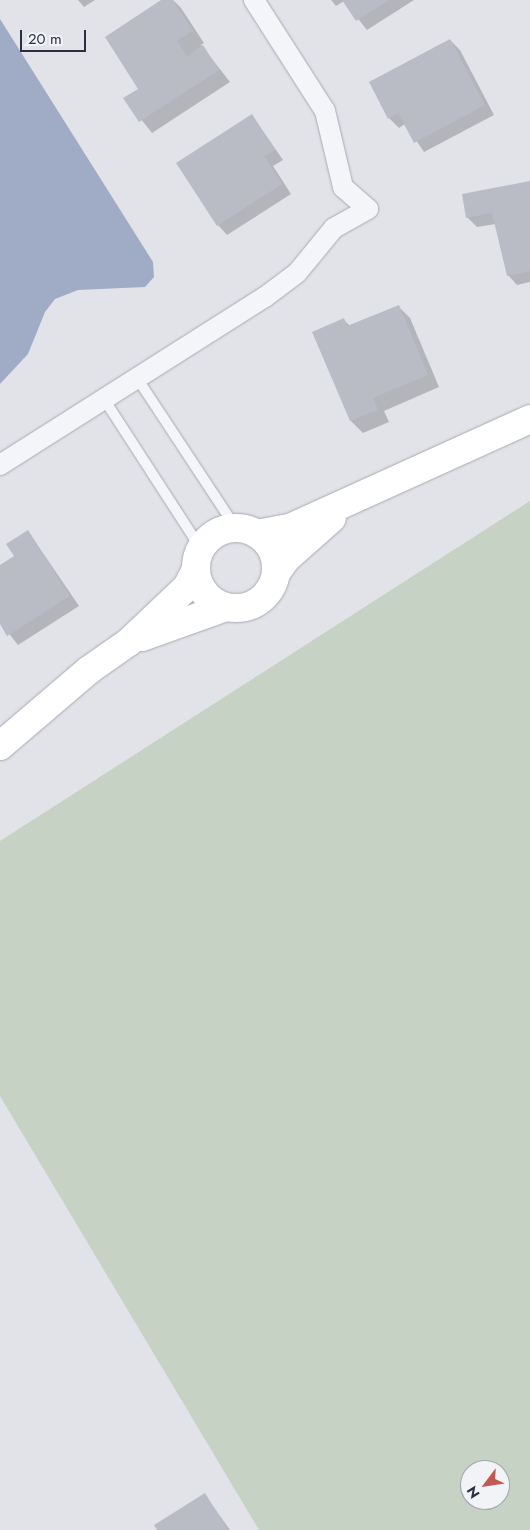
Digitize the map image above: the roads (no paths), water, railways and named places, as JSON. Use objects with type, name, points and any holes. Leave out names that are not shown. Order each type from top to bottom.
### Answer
[{"type":"street","points":[[0,465],[265,297],[297,273],[334,228],[368,209],[343,187],[325,111],[254,0]]},
{"type":"street","points":[[0,746],[89,670],[129,642],[187,587],[199,559],[216,534],[292,527],[351,501],[398,476],[530,418]]},
{"type":"street","points":[[129,642],[226,607],[253,605],[268,592],[276,573],[287,558],[351,501]]},
{"type":"street","points":[[246,531],[268,544],[275,558],[276,573]]},
{"type":"street","points":[[199,559],[200,586],[211,599],[226,607]]},
{"type":"lane","points":[[137,378],[246,531]]},
{"type":"lane","points":[[104,399],[199,559]]},
{"type":"water","points":[[0,19],[153,262],[154,277],[145,287],[78,290],[55,299],[45,312],[28,354],[0,384]]}]
